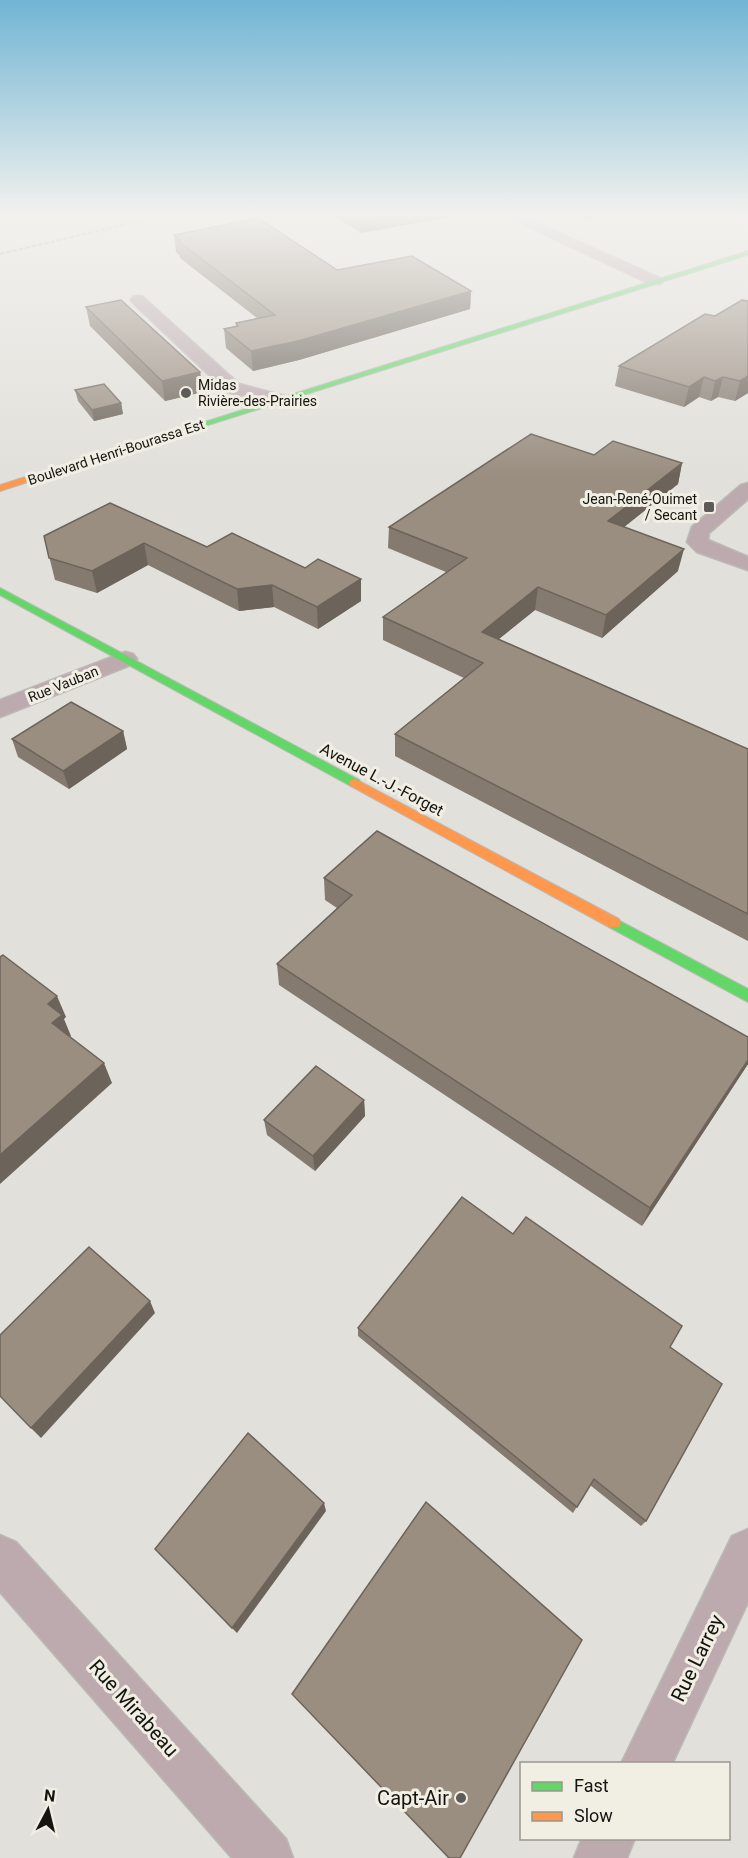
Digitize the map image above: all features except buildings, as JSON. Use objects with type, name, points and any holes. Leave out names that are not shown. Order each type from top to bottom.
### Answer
[{"type":"main road","name":"Boulevard Henri-Bourassa Est","points":[[176,418],[551,303]]},
{"type":"main road","name":"Boulevard Henri-Bourassa Est","points":[[0,488],[586,303]]},
{"type":"main road","name":"Avenue L.-J.-Forget","points":[[0,591],[748,996]]},
{"type":"street","points":[[141,303],[233,388],[278,400]]},
{"type":"street","points":[[748,489],[699,531],[697,542],[704,548],[748,564]]},
{"type":"street","name":"Rue Vauban","points":[[0,709],[125,659]]},
{"type":"street","name":"Rue Larrey","points":[[647,1762],[748,1552]]},
{"type":"street","name":"Rue Mirabeau","points":[[0,1558],[267,1858]]},
{"type":"street","points":[[600,1858],[609,1840]]},
{"type":"traffic: fast","points":[[183,430],[589,303]]},
{"type":"traffic: fast","points":[[0,591],[355,783]]},
{"type":"traffic: fast","points":[[614,923],[748,996]]},
{"type":"traffic: slow","points":[[0,488],[183,430]]},
{"type":"traffic: slow","points":[[355,783],[614,923]]},
{"type":"place","name":"Midas Rivière-des-Prairies","points":[[186,393]]},
{"type":"place","name":"Jean-René-Ouimet / Secant","points":[[709,507]]},
{"type":"place","name":"Capt-Air","points":[[461,1798]]}]
